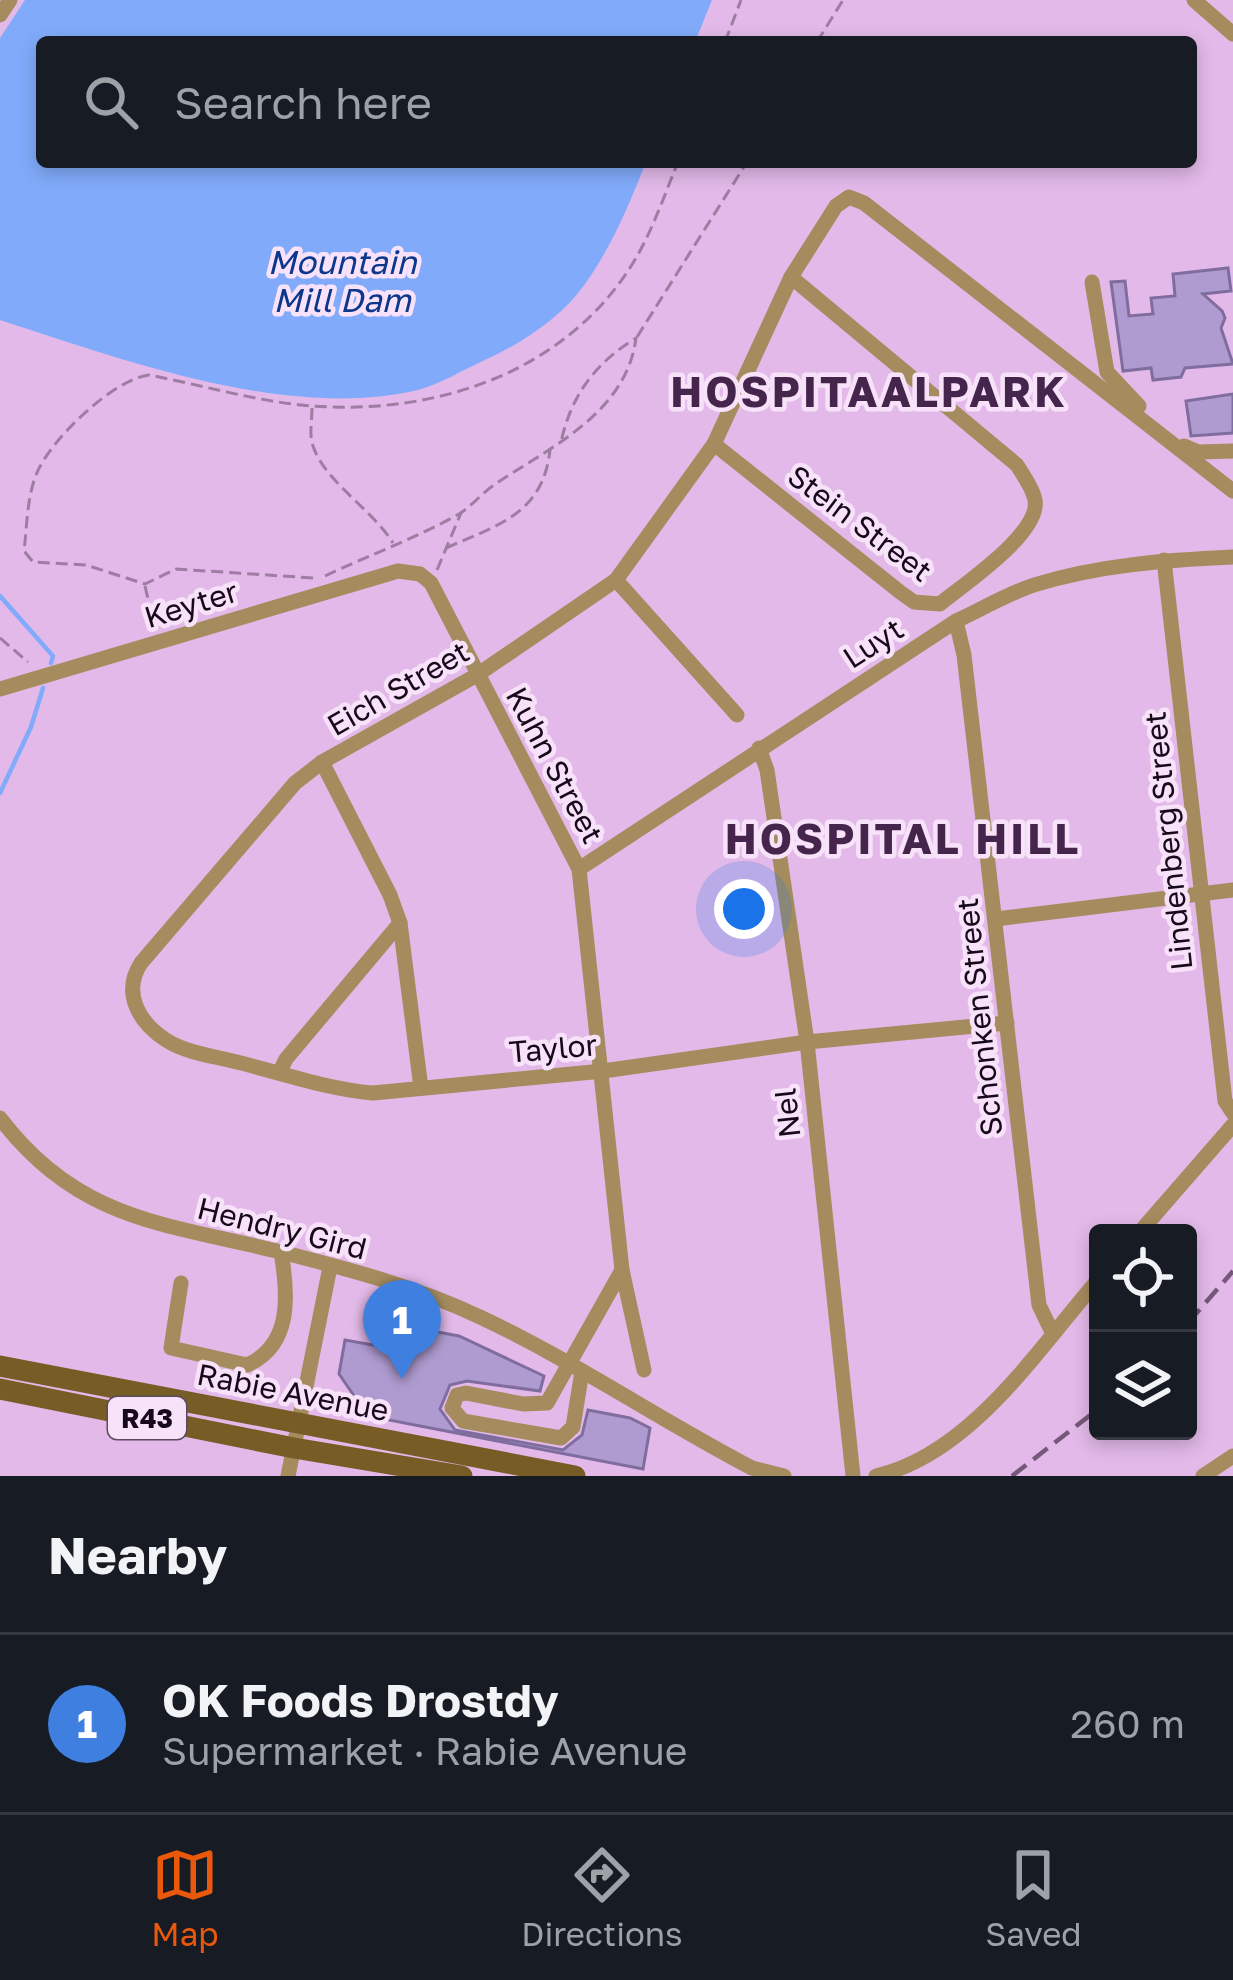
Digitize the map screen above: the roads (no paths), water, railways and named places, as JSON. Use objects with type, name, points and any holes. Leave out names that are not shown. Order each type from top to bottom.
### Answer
[{"type":"main road","name":"Rabie Avenue","points":[[0,1366],[574,1476]]},
{"type":"main road","name":"Rabie Avenue","points":[[0,1389],[462,1476]]},
{"type":"street","points":[[0,16],[10,0]]},
{"type":"street","points":[[1194,0],[1233,34]]},
{"type":"street","name":"Eich Street","points":[[130,997],[130,983],[141,963],[295,783],[322,762],[477,675],[616,580],[715,444],[791,278],[836,206],[849,196],[1233,491]]},
{"type":"street","name":"Stein Street","points":[[715,444],[900,592],[927,606],[940,604],[955,592],[1018,538],[1034,517],[1035,499],[1017,465],[791,278]]},
{"type":"street","points":[[1092,282],[1101,350],[1112,379],[1189,449],[1233,451]]},
{"type":"street","name":"Luyt","points":[[579,869],[956,621],[1036,585],[1164,560],[1233,557]]},
{"type":"street","name":"Lindenberg Street","points":[[1164,560],[1225,1101],[1233,1113]]},
{"type":"street","name":"Kuhn Street","points":[[398,571],[412,571],[431,583],[579,869],[622,1270],[644,1370]]},
{"type":"street","name":"Keyter","points":[[0,689],[398,571]]},
{"type":"street","points":[[616,580],[736,715]]},
{"type":"street","name":"Schonken Street","points":[[956,621],[964,655],[1039,1305],[1052,1332]]},
{"type":"street","name":"Nel","points":[[759,748],[767,770],[807,1042],[853,1476]]},
{"type":"street","points":[[322,762],[400,923],[421,1088]]},
{"type":"street","points":[[996,919],[1233,890]]},
{"type":"street","points":[[279,1072],[400,923]]},
{"type":"street","name":"Taylor","points":[[130,997],[148,1025],[180,1047],[342,1090],[373,1093],[1007,1023]]},
{"type":"street","name":"Hendry Gird","points":[[0,1118],[57,1175],[92,1200],[171,1228],[415,1289],[481,1317],[752,1468],[784,1476]]},
{"type":"street","points":[[1147,1224],[1233,1125]]},
{"type":"street","points":[[181,1283],[171,1348],[247,1365],[272,1346],[283,1322],[287,1289],[281,1252]]},
{"type":"street","points":[[288,1476],[330,1267]]},
{"type":"street","points":[[576,1368],[573,1426],[562,1438],[463,1421],[452,1408],[457,1395],[466,1393],[542,1406],[576,1368],[622,1270]]},
{"type":"street","points":[[876,1476],[947,1445],[974,1421],[1089,1290]]},
{"type":"street","points":[[1203,1476],[1233,1456]]},
{"type":"water","name":"Mountain Mill Dam","points":[[25,0],[712,0],[697,36],[36,36],[36,168],[643,168],[595,270],[564,308],[499,353],[427,387],[368,398],[315,398],[207,382],[0,320],[0,38]]},
{"type":"waterway","points":[[0,596],[53,656],[51,663]]},
{"type":"waterway","points":[[0,793],[31,727],[43,688]]},
{"type":"railway","points":[[1197,1313],[1233,1271]]},
{"type":"railway","points":[[1012,1476],[1089,1416]]},
{"type":"place","name":"OK Foods Drostdy","points":[[402,1379]]},
{"type":"district","name":"HOSPITAALPARK","points":[[869,391]]},
{"type":"district","name":"HOSPITAL HILL","points":[[903,838]]}]
